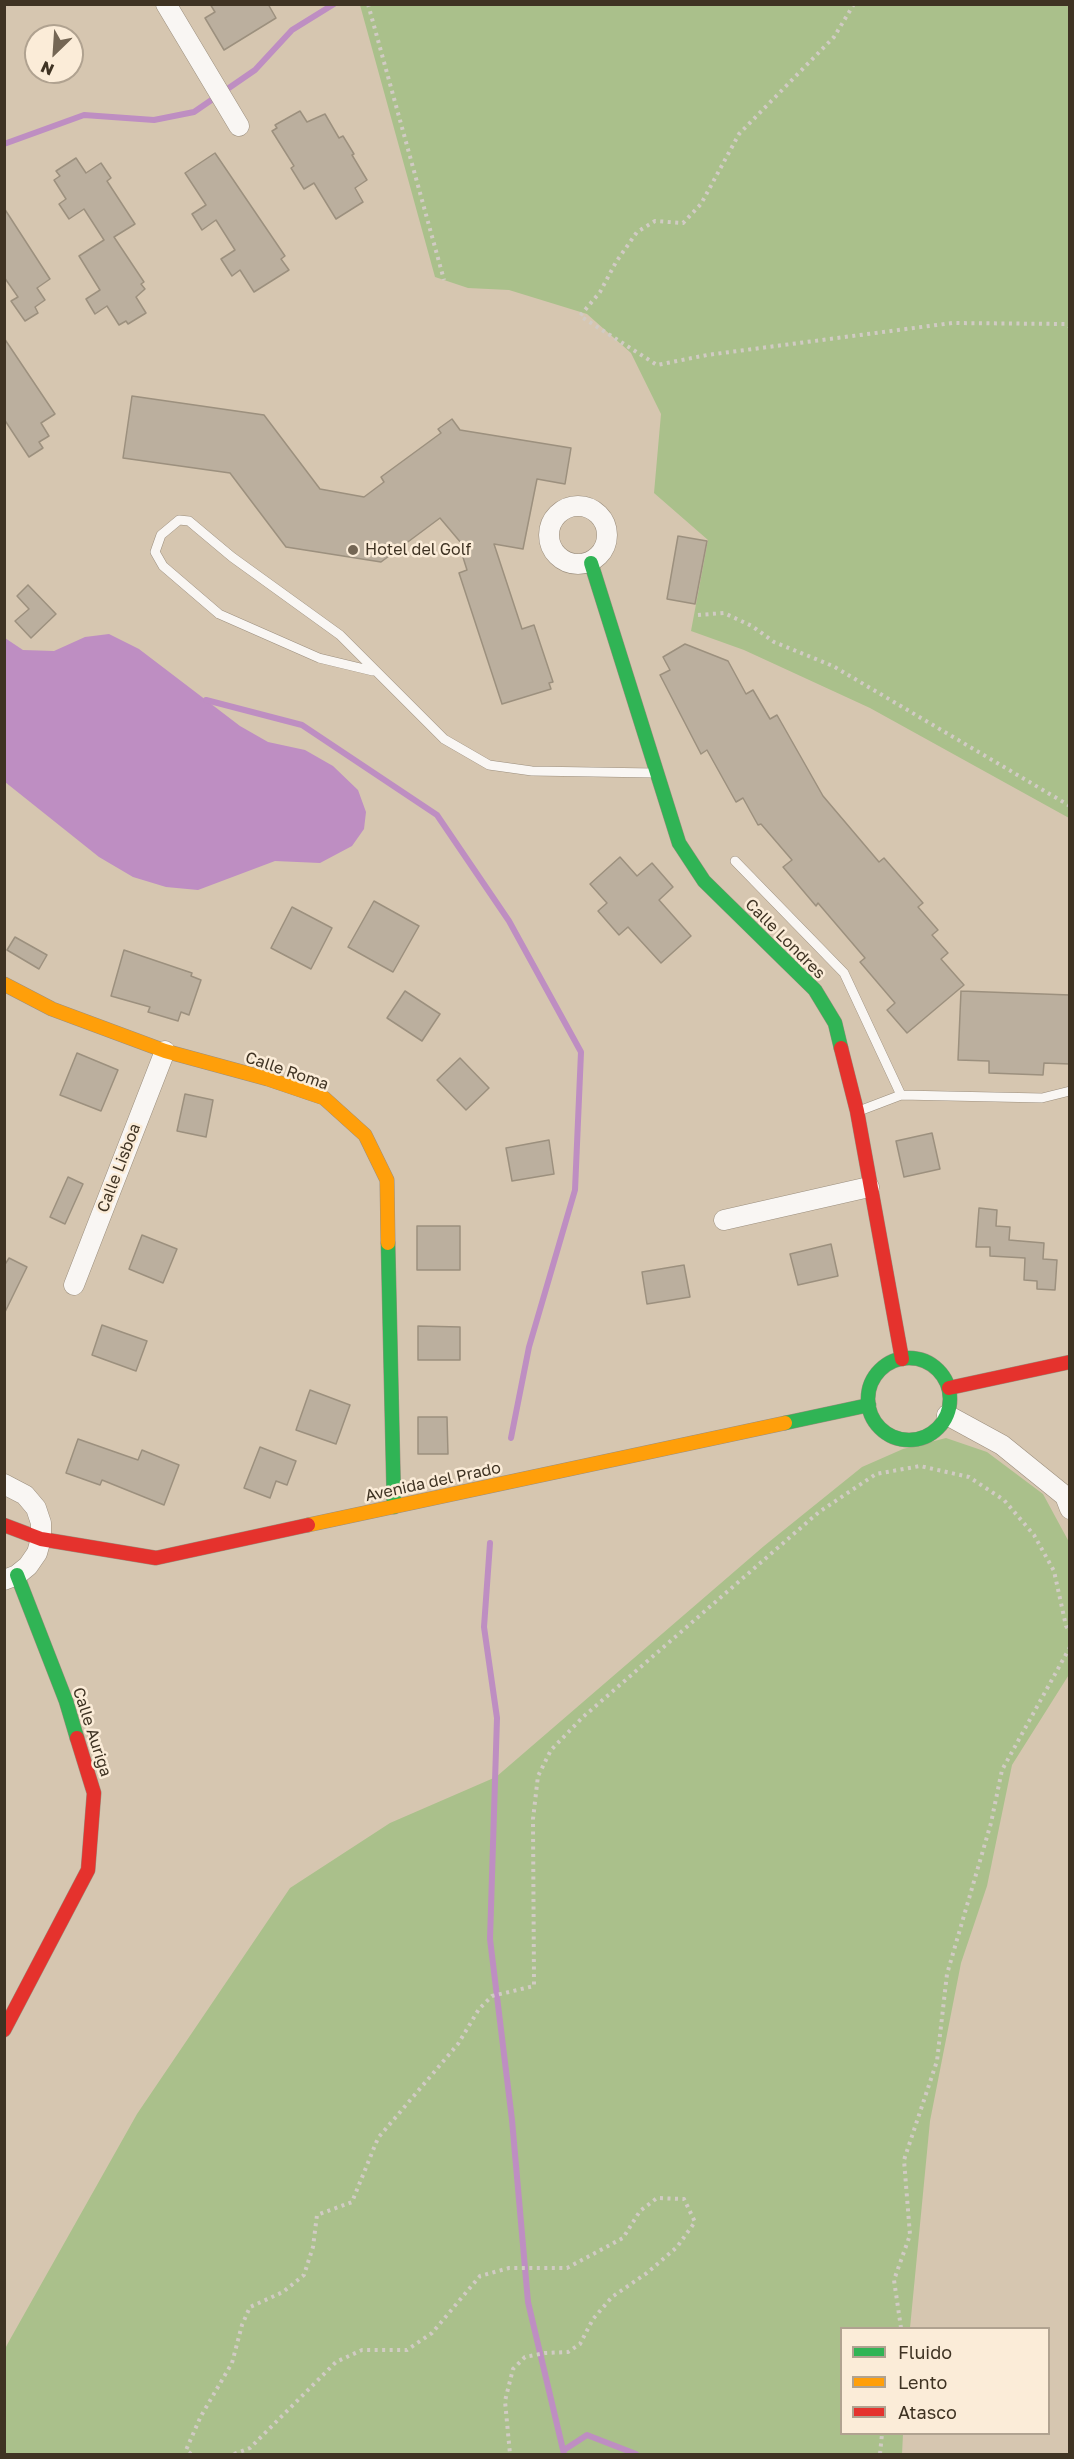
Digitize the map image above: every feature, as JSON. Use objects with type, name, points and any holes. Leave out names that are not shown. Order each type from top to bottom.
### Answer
[{"type":"street","points":[[166,4],[240,126]]},
{"type":"street","name":"Calle Londres","points":[[591,563],[679,843],[704,881],[814,990],[835,1023],[857,1112],[902,1359]]},
{"type":"street","name":"Calle Roma","points":[[4,984],[52,1009],[165,1051],[268,1079],[324,1098],[365,1135],[387,1180],[394,1507]]},
{"type":"street","name":"Calle Lisboa","points":[[74,1285],[165,1051]]},
{"type":"street","points":[[724,1220],[869,1187]]},
{"type":"street","points":[[902,1359],[922,1360],[939,1371],[949,1388],[951,1402],[948,1415],[937,1430],[922,1438],[904,1440],[887,1434],[875,1422],[868,1405],[871,1384],[876,1375],[883,1367],[902,1359]]},
{"type":"street","points":[[949,1388],[1070,1362]]},
{"type":"street","name":"Avenida del Prado","points":[[4,1526],[41,1539],[156,1558],[868,1405]]},
{"type":"street","points":[[948,1415],[1002,1445],[1065,1496],[1070,1509]]},
{"type":"street","points":[[4,1484],[12,1486],[25,1495],[36,1508],[41,1523],[41,1539],[37,1553],[28,1566],[11,1577]]},
{"type":"street","name":"Calle Auriga","points":[[4,2030],[88,1870],[94,1793],[66,1701],[11,1577]]},
{"type":"lane","points":[[373,671],[320,658],[219,614],[163,566],[155,552],[161,535],[179,520],[189,521],[232,557],[340,635],[373,671],[444,739],[489,765],[531,771],[656,774]]},
{"type":"lane","points":[[735,861],[844,973],[901,1095]]},
{"type":"lane","points":[[857,1112],[901,1095],[1042,1098],[1070,1091]]},
{"type":"path","points":[[368,4],[444,280]]},
{"type":"path","points":[[854,4],[834,37],[739,134],[701,204],[683,223],[655,221],[637,232],[616,262],[600,292],[580,316],[657,365],[706,355],[952,323],[1065,324],[1070,327]]},
{"type":"path","points":[[698,615],[724,613],[752,626],[774,642],[832,666],[1070,806]]},
{"type":"path","points":[[191,2454],[186,2450],[201,2416],[232,2363],[242,2325],[250,2307],[283,2292],[304,2275],[313,2247],[317,2215],[352,2202],[378,2138],[458,2044],[479,2010],[492,1996],[534,1986],[533,1819],[538,1776],[551,1750],[583,1718],[819,1512],[876,1474],[920,1466],[969,1477],[1004,1500],[1034,1535],[1054,1571],[1066,1626],[1070,1632]]},
{"type":"path","points":[[901,2327],[894,2280],[910,2235],[904,2160],[937,2061],[946,1974],[991,1823],[1002,1770],[1070,1647]]},
{"type":"path","points":[[234,2454],[250,2448],[336,2362],[362,2350],[407,2350],[432,2333],[480,2276],[509,2268],[532,2266],[567,2268],[623,2238],[640,2211],[657,2198],[684,2199],[695,2222],[677,2247],[647,2273],[612,2297],[593,2319],[580,2344],[568,2352],[525,2357],[513,2368],[505,2401],[510,2454]]},
{"type":"path","points":[[880,2454],[882,2435]]},
{"type":"green space","points":[[360,5],[1069,5],[1069,818],[870,708],[744,650],[691,631],[708,540],[654,493],[661,414],[631,353],[587,314],[509,290],[468,288],[435,277]]},
{"type":"green space","points":[[946,1438],[987,1452],[1043,1494],[1069,1542],[1070,1673],[1012,1765],[987,1886],[961,1963],[930,2121],[910,2327],[840,2327],[840,2435],[903,2435],[902,2454],[5,2454],[4,2351],[8,2343],[137,2114],[290,1888],[390,1823],[496,1777],[764,1546],[862,1467],[903,1449]]},
{"type":"shaded area","points":[[109,634],[139,649],[240,726],[268,742],[305,750],[333,766],[358,790],[366,812],[364,829],[352,846],[320,863],[275,861],[198,890],[166,887],[133,877],[99,857],[5,782],[5,638],[23,650],[54,651],[85,637]]},
{"type":"building","points":[[210,4],[268,4],[276,18],[224,50],[205,18],[215,12]]},
{"type":"building","points":[[300,111],[307,122],[325,114],[339,138],[343,136],[367,180],[355,188],[363,202],[336,219],[314,183],[304,189],[291,168],[294,166],[272,131],[277,128],[275,125]]},
{"type":"building","points":[[215,153],[285,256],[281,259],[289,270],[254,292],[240,270],[232,276],[221,259],[235,250],[216,220],[202,230],[192,214],[206,205],[185,173]]},
{"type":"building","points":[[76,158],[86,173],[101,163],[111,178],[107,181],[135,224],[114,237],[144,282],[141,284],[145,289],[136,297],[146,313],[128,324],[126,321],[119,325],[107,306],[95,314],[86,299],[100,290],[79,256],[104,240],[84,209],[69,219],[59,204],[66,199],[54,180],[60,176],[56,171]]},
{"type":"building","points":[[4,208],[50,279],[37,288],[45,300],[35,307],[38,313],[25,321],[11,301],[18,297],[4,277]]},
{"type":"building","points":[[4,338],[55,414],[41,423],[49,436],[39,442],[43,448],[29,457],[4,419]]},
{"type":"building","name":"Hotel del Golf","points":[[132,396],[264,415],[320,489],[364,497],[384,482],[381,477],[441,433],[438,429],[452,419],[460,430],[571,448],[565,484],[537,479],[523,549],[494,544],[522,629],[534,625],[553,682],[549,683],[551,689],[502,704],[459,573],[467,570],[461,551],[462,544],[440,518],[381,562],[286,547],[230,473],[123,458]]},
{"type":"building","points":[[678,536],[707,541],[695,604],[667,599]]},
{"type":"building","points":[[28,585],[56,614],[31,638],[15,621],[29,609],[17,596]]},
{"type":"building","points":[[685,644],[728,661],[746,694],[753,690],[770,719],[777,715],[823,796],[879,862],[884,858],[923,903],[918,907],[938,930],[932,935],[948,953],[941,959],[964,985],[907,1033],[887,1010],[895,1003],[860,962],[865,958],[818,903],[816,906],[783,867],[792,860],[761,824],[758,825],[743,798],[736,802],[707,750],[701,754],[660,675],[670,670],[663,657]]},
{"type":"building","points":[[620,857],[637,876],[652,863],[673,887],[659,900],[691,936],[661,963],[628,927],[619,935],[598,911],[607,903],[590,884]]},
{"type":"building","points":[[374,901],[419,926],[393,972],[348,947]]},
{"type":"building","points":[[292,907],[332,928],[311,969],[271,948]]},
{"type":"building","points":[[15,937],[47,955],[39,969],[7,950]]},
{"type":"building","points":[[124,950],[192,973],[191,976],[201,980],[189,1015],[181,1012],[178,1021],[148,1012],[150,1007],[111,996]]},
{"type":"building","points":[[405,991],[440,1014],[422,1041],[387,1018]]},
{"type":"building","points":[[961,991],[1070,995],[1070,1064],[1044,1063],[1043,1075],[989,1073],[989,1061],[958,1060]]},
{"type":"building","points":[[77,1053],[118,1070],[101,1111],[60,1095]]},
{"type":"building","points":[[460,1058],[489,1088],[466,1110],[437,1080]]},
{"type":"building","points":[[185,1094],[213,1100],[206,1137],[177,1131]]},
{"type":"building","points":[[932,1133],[940,1169],[904,1177],[896,1141]]},
{"type":"building","points":[[549,1140],[554,1174],[512,1181],[506,1148]]},
{"type":"building","points":[[68,1177],[83,1184],[65,1224],[50,1217]]},
{"type":"building","points":[[979,1208],[997,1210],[996,1226],[1010,1227],[1009,1240],[1044,1243],[1043,1259],[1057,1260],[1055,1290],[1037,1289],[1037,1281],[1024,1280],[1025,1258],[990,1256],[990,1247],[976,1247]]},
{"type":"building","points":[[417,1226],[460,1226],[460,1270],[417,1270]]},
{"type":"building","points":[[142,1235],[177,1249],[163,1283],[129,1269]]},
{"type":"building","points":[[831,1244],[838,1276],[798,1285],[790,1254]]},
{"type":"building","points":[[9,1258],[27,1267],[4,1314],[4,1266]]},
{"type":"building","points":[[684,1265],[690,1297],[647,1304],[642,1272]]},
{"type":"building","points":[[102,1325],[147,1341],[136,1371],[92,1355]]},
{"type":"building","points":[[418,1326],[460,1327],[460,1360],[418,1360]]},
{"type":"building","points":[[310,1390],[350,1405],[336,1444],[296,1430]]},
{"type":"building","points":[[418,1417],[447,1417],[448,1454],[418,1454]]},
{"type":"building","points":[[78,1439],[138,1460],[142,1450],[179,1465],[164,1505],[102,1480],[100,1485],[66,1473]]},
{"type":"building","points":[[260,1447],[296,1461],[287,1485],[276,1481],[270,1498],[244,1488]]},
{"type":"waterway","points":[[4,144],[84,115],[154,120],[194,112],[255,70],[292,30],[334,4]]},
{"type":"waterway","points":[[206,700],[302,725],[437,815],[509,921],[581,1052],[575,1190],[529,1347],[511,1438]]},
{"type":"waterway","points":[[490,1543],[484,1627],[497,1718],[490,1939],[512,2120],[528,2302],[564,2454]]},
{"type":"waterway","points":[[564,2450],[587,2435],[636,2454]]},
{"type":"traffic: fast","points":[[591,563],[679,843],[704,881],[815,990],[835,1023],[841,1048]]},
{"type":"traffic: fast","points":[[388,1243],[394,1507]]},
{"type":"traffic: fast","points":[[909,1358],[925,1361],[938,1370],[947,1383],[950,1399],[947,1415],[938,1428],[925,1437],[909,1440],[893,1437],[880,1428],[871,1415],[868,1399],[871,1383],[880,1370],[893,1361],[909,1358]]},
{"type":"traffic: fast","points":[[785,1423],[869,1405]]},
{"type":"traffic: fast","points":[[17,1575],[66,1701],[77,1738]]},
{"type":"traffic: slow","points":[[4,984],[52,1009],[165,1051],[268,1079],[324,1098],[365,1135],[387,1180],[388,1243]]},
{"type":"traffic: slow","points":[[308,1525],[785,1423]]},
{"type":"traffic: jam","points":[[841,1048],[857,1111],[902,1359]]},
{"type":"traffic: jam","points":[[949,1388],[1070,1362]]},
{"type":"traffic: jam","points":[[4,1525],[41,1539],[156,1558],[308,1525]]},
{"type":"traffic: jam","points":[[4,2030],[88,1870],[94,1793],[77,1738]]},
{"type":"place","name":"Hotel del Golf","points":[[353,550]]}]
